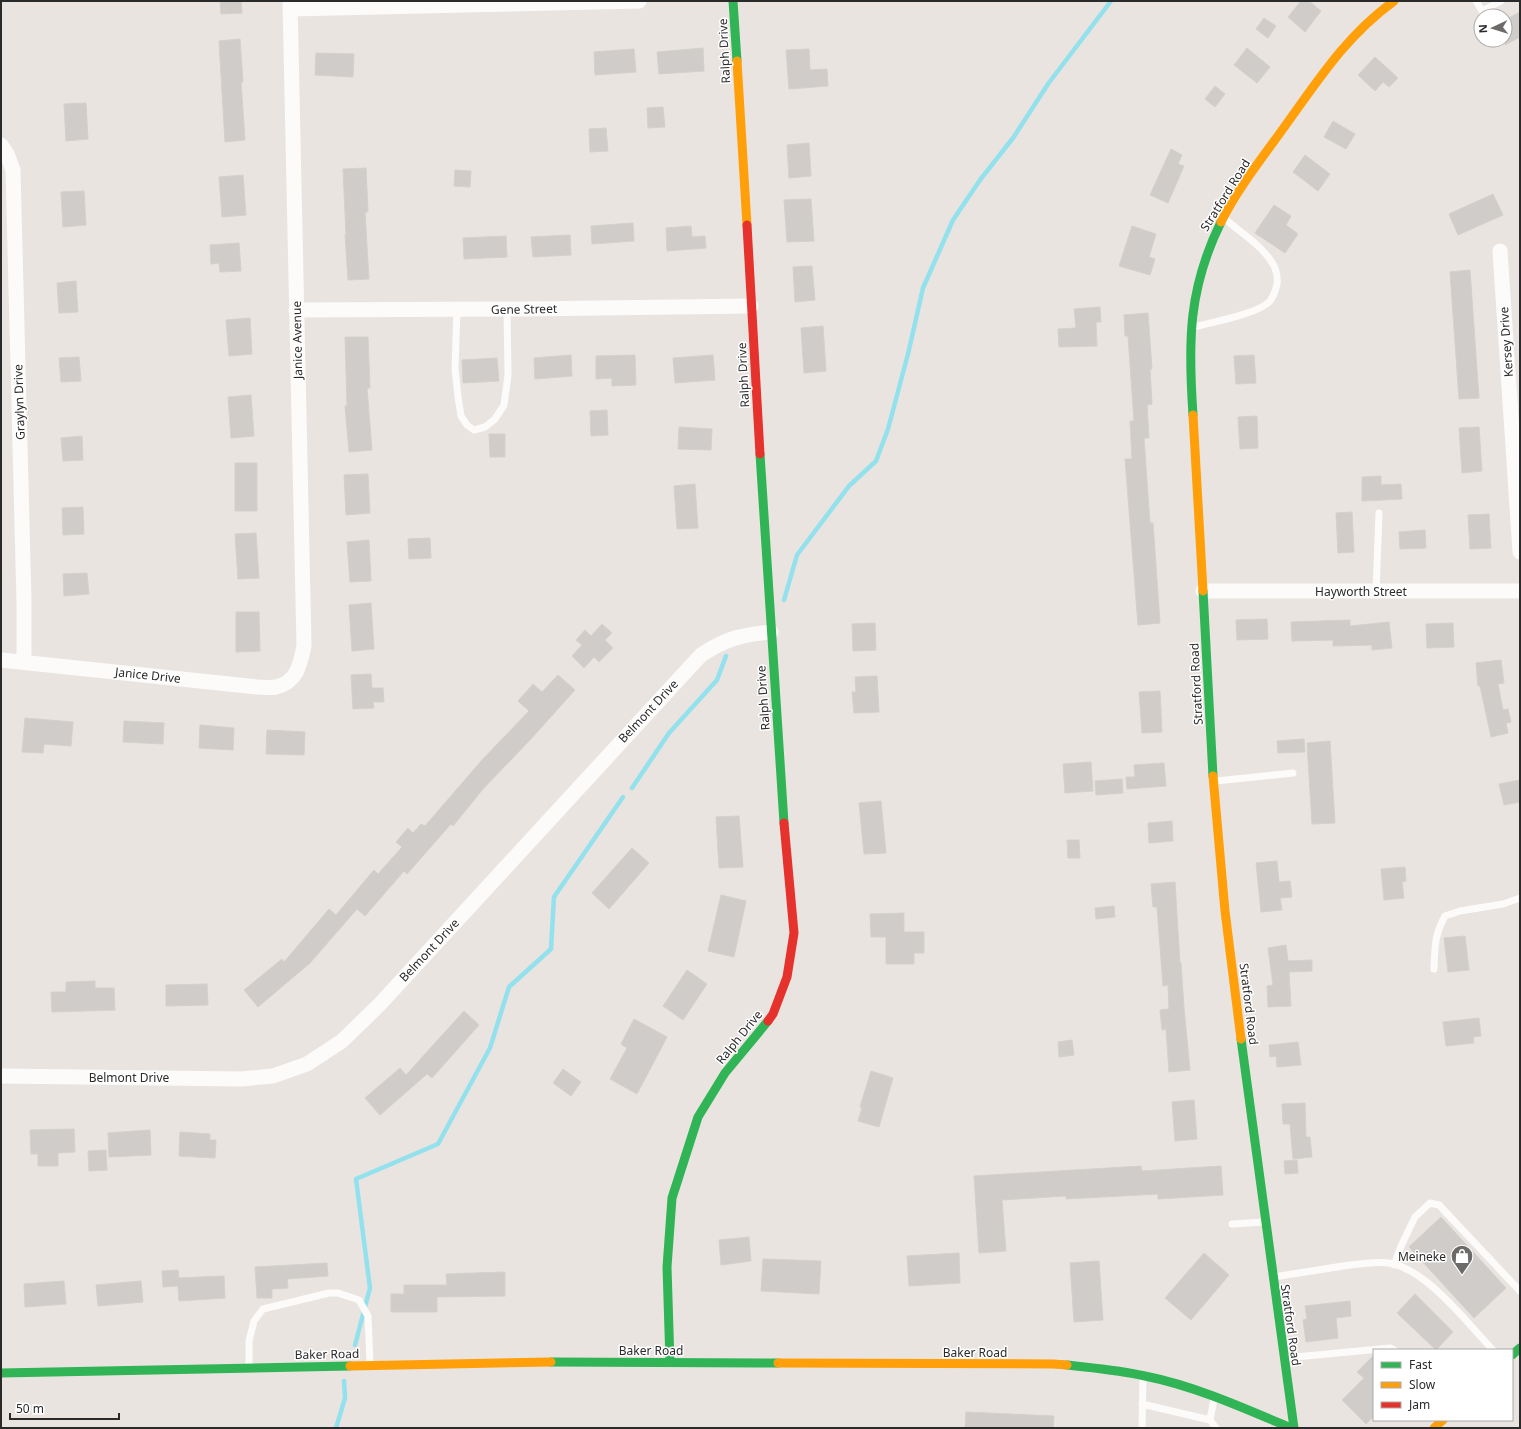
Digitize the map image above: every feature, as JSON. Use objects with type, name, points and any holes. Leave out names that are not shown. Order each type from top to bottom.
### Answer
[{"type":"street","points":[[290,5],[639,1]]},
{"type":"street","name":"Ralph Drive","points":[[670,1362],[667,1267],[672,1198],[698,1117],[725,1073],[773,1014],[787,977],[794,933],[785,837],[771,632],[733,1]]},
{"type":"street","name":"Stratford Road","points":[[1294,1428],[1272,1277],[1223,892],[1213,782],[1192,411],[1190,328],[1198,282],[1209,244],[1223,217],[1250,175],[1337,54],[1369,20],[1380,10],[1394,1]]},
{"type":"street","name":"Janice Avenue","points":[[290,5],[304,646],[300,664],[293,678]]},
{"type":"street","name":"Graylyn Drive","points":[[1,145],[7,154],[13,170],[24,602],[24,662]]},
{"type":"street","name":"Kersey Drive","points":[[1500,251],[1520,552]]},
{"type":"street","name":"Gene Street","points":[[296,310],[456,310],[751,306]]},
{"type":"street","name":"Hayworth Street","points":[[1203,591],[1520,591]]},
{"type":"street","name":"Belmont Drive","points":[[1,1076],[241,1079],[274,1076],[307,1064],[342,1041],[380,1004],[701,654],[718,644],[736,637],[771,632]]},
{"type":"street","name":"Janice Drive","points":[[1,660],[257,687],[276,687],[293,678]]},
{"type":"street","name":"Baker Road","points":[[1,1374],[249,1367],[531,1362],[1053,1364],[1098,1368],[1158,1379],[1215,1397],[1291,1428]]},
{"type":"street","points":[[1434,1428],[1442,1421]]},
{"type":"lane","points":[[1476,1],[1482,11],[1498,2]]},
{"type":"lane","points":[[1190,328],[1253,311],[1269,302],[1276,287],[1278,274],[1272,261],[1259,247],[1223,217]]},
{"type":"lane","points":[[456,310],[455,369],[458,397],[461,416],[466,425],[474,430],[485,427],[495,419],[504,405],[508,381],[507,309]]},
{"type":"lane","points":[[1376,591],[1379,513]]},
{"type":"lane","points":[[1213,782],[1293,773]]},
{"type":"lane","points":[[1434,970],[1435,945],[1438,929],[1445,916],[1460,911],[1503,904],[1520,898]]},
{"type":"lane","points":[[1394,1265],[1401,1246],[1415,1217],[1430,1203],[1439,1205],[1520,1291]]},
{"type":"lane","points":[[1232,1224],[1265,1222]]},
{"type":"lane","points":[[1272,1277],[1370,1263],[1389,1263],[1419,1276],[1439,1293],[1492,1349]]},
{"type":"lane","points":[[249,1367],[249,1341],[254,1321],[263,1309],[329,1293],[338,1293],[360,1300],[368,1316],[370,1366]]},
{"type":"lane","points":[[1379,1349],[1392,1349]]},
{"type":"lane","points":[[1284,1358],[1373,1350]]},
{"type":"lane","points":[[1142,1428],[1143,1376]]},
{"type":"lane","points":[[1210,1420],[1215,1397]]},
{"type":"lane","points":[[1142,1404],[1210,1420],[1216,1428]]},
{"type":"building","points":[[220,1],[241,1],[242,13],[221,14]]},
{"type":"building","points":[[1301,1],[1309,1],[1321,11],[1305,32],[1288,17]]},
{"type":"building","points":[[1520,12],[1520,37],[1513,41],[1513,16]]},
{"type":"building","points":[[1264,18],[1276,26],[1268,38],[1256,29]]},
{"type":"building","points":[[240,39],[245,140],[225,142],[219,41]]},
{"type":"building","points":[[703,48],[704,71],[659,74],[657,52]]},
{"type":"building","points":[[1247,48],[1270,67],[1257,83],[1234,65]]},
{"type":"building","points":[[634,49],[636,72],[595,75],[594,52]]},
{"type":"building","points":[[809,49],[810,70],[827,69],[828,86],[789,89],[786,50]]},
{"type":"building","points":[[316,53],[354,54],[353,77],[315,75]]},
{"type":"building","points":[[1375,57],[1398,78],[1389,87],[1383,82],[1375,91],[1358,75]]},
{"type":"building","points":[[1215,86],[1225,94],[1215,107],[1205,99]]},
{"type":"building","points":[[86,103],[88,139],[66,141],[64,104]]},
{"type":"building","points":[[663,107],[665,127],[648,128],[647,108]]},
{"type":"building","points":[[1333,121],[1355,134],[1346,149],[1324,137]]},
{"type":"building","points":[[606,128],[608,151],[590,152],[589,129]]},
{"type":"building","points":[[809,143],[811,176],[789,178],[787,145]]},
{"type":"building","points":[[1171,149],[1182,155],[1178,164],[1184,166],[1168,203],[1150,195]]},
{"type":"building","points":[[1305,155],[1330,174],[1318,191],[1293,172]]},
{"type":"building","points":[[366,168],[368,212],[365,212],[369,279],[348,280],[343,169]]},
{"type":"building","points":[[455,170],[471,171],[470,187],[454,186]]},
{"type":"building","points":[[243,175],[246,215],[222,217],[219,177]]},
{"type":"building","points":[[84,191],[86,225],[63,227],[61,192]]},
{"type":"building","points":[[1493,194],[1503,215],[1458,235],[1449,214]]},
{"type":"building","points":[[811,199],[814,241],[787,242],[784,200]]},
{"type":"building","points":[[1274,205],[1291,216],[1286,225],[1298,234],[1285,253],[1255,233]]},
{"type":"building","points":[[633,223],[634,241],[592,244],[591,226]]},
{"type":"building","points":[[691,226],[692,237],[705,236],[706,248],[667,251],[666,228]]},
{"type":"building","points":[[1132,226],[1156,234],[1149,257],[1155,259],[1150,275],[1119,266]]},
{"type":"building","points":[[570,235],[571,255],[533,257],[531,237]]},
{"type":"building","points":[[506,236],[507,257],[464,259],[463,238]]},
{"type":"building","points":[[239,243],[241,271],[220,272],[219,263],[211,264],[210,245]]},
{"type":"building","points":[[812,266],[815,300],[795,302],[793,267]]},
{"type":"building","points":[[1470,270],[1479,398],[1459,399],[1450,272]]},
{"type":"building","points":[[76,281],[78,312],[59,313],[57,283]]},
{"type":"building","points":[[1100,307],[1101,322],[1096,322],[1097,346],[1059,347],[1058,329],[1076,328],[1074,309]]},
{"type":"building","points":[[1148,313],[1152,369],[1150,369],[1152,404],[1147,405],[1149,438],[1144,438],[1150,523],[1153,523],[1160,623],[1138,625],[1125,459],[1132,459],[1130,421],[1134,421],[1128,336],[1125,336],[1124,315]]},
{"type":"building","points":[[250,318],[252,354],[229,356],[226,320]]},
{"type":"building","points":[[823,326],[826,371],[804,373],[801,328]]},
{"type":"building","points":[[345,337],[368,337],[370,388],[367,388],[372,450],[349,452],[345,406],[347,406]]},
{"type":"building","points":[[571,355],[572,376],[535,379],[534,358]]},
{"type":"building","points":[[635,355],[636,385],[612,386],[612,378],[596,379],[596,356]]},
{"type":"building","points":[[713,355],[715,380],[675,383],[673,358]]},
{"type":"building","points":[[1254,355],[1256,383],[1236,384],[1234,356]]},
{"type":"building","points":[[79,357],[81,381],[61,382],[59,358]]},
{"type":"building","points":[[497,358],[499,381],[463,383],[462,360]]},
{"type":"building","points":[[251,395],[254,436],[231,438],[228,397]]},
{"type":"building","points":[[607,410],[608,435],[591,436],[590,411]]},
{"type":"building","points":[[1257,416],[1258,448],[1240,449],[1238,417]]},
{"type":"building","points":[[679,427],[712,429],[711,450],[678,449]]},
{"type":"building","points":[[1479,427],[1482,471],[1462,473],[1459,428]]},
{"type":"building","points":[[489,434],[505,434],[505,457],[490,457]]},
{"type":"building","points":[[82,436],[83,460],[63,461],[61,438]]},
{"type":"building","points":[[235,463],[257,463],[257,511],[235,511]]},
{"type":"building","points":[[368,474],[370,513],[346,515],[344,475]]},
{"type":"building","points":[[1381,476],[1381,485],[1401,484],[1402,499],[1362,501],[1362,477]]},
{"type":"building","points":[[695,484],[698,528],[677,529],[674,486]]},
{"type":"building","points":[[83,507],[84,534],[63,535],[62,508]]},
{"type":"building","points":[[1352,512],[1354,552],[1338,553],[1336,513]]},
{"type":"building","points":[[1489,514],[1491,548],[1470,549],[1468,515]]},
{"type":"building","points":[[1425,530],[1426,548],[1400,549],[1399,532]]},
{"type":"building","points":[[256,533],[259,578],[238,579],[235,534]]},
{"type":"building","points":[[430,538],[431,558],[409,559],[408,539]]},
{"type":"building","points":[[369,540],[371,581],[350,582],[347,542]]},
{"type":"building","points":[[87,573],[89,594],[64,596],[63,574]]},
{"type":"building","points":[[371,603],[374,649],[352,651],[349,605]]},
{"type":"building","points":[[236,612],[259,612],[260,651],[236,652]]},
{"type":"building","points":[[1267,619],[1268,639],[1237,640],[1236,620]]},
{"type":"building","points":[[1350,620],[1350,626],[1389,622],[1392,648],[1372,650],[1372,645],[1333,646],[1333,640],[1292,641],[1291,622]]},
{"type":"building","points":[[875,623],[876,650],[853,651],[852,624]]},
{"type":"building","points":[[1453,623],[1454,647],[1427,648],[1426,624]]},
{"type":"building","points":[[602,624],[612,633],[605,640],[613,648],[599,662],[594,657],[584,668],[572,656],[582,645],[576,640],[585,630],[591,636]]},
{"type":"building","points":[[1501,660],[1504,683],[1498,684],[1503,710],[1508,709],[1511,722],[1506,723],[1508,733],[1491,737],[1480,686],[1478,686],[1476,663]]},
{"type":"building","points":[[371,674],[372,688],[383,688],[384,702],[373,702],[374,708],[353,709],[351,675]]},
{"type":"building","points":[[558,675],[575,690],[483,789],[453,826],[451,824],[407,874],[404,871],[365,916],[357,909],[310,963],[258,1007],[244,990],[282,959],[284,962],[329,909],[336,915],[374,870],[378,874],[402,847],[396,842],[408,828],[413,833],[421,824],[425,826],[482,760],[529,711],[518,701],[533,684],[542,692]]},
{"type":"building","points":[[877,676],[879,712],[854,713],[852,692],[856,692],[855,677]]},
{"type":"building","points":[[1160,691],[1162,732],[1142,733],[1139,692]]},
{"type":"building","points":[[25,718],[73,722],[71,746],[44,744],[43,753],[22,752]]},
{"type":"building","points":[[124,721],[164,723],[163,744],[123,742]]},
{"type":"building","points":[[200,725],[234,728],[233,750],[199,748]]},
{"type":"building","points":[[267,730],[305,732],[304,755],[266,754]]},
{"type":"building","points":[[1304,739],[1305,752],[1278,753],[1277,741]]},
{"type":"building","points":[[1330,741],[1335,823],[1312,824],[1307,743]]},
{"type":"building","points":[[1091,762],[1093,791],[1065,793],[1063,764]]},
{"type":"building","points":[[1164,763],[1166,786],[1127,789],[1126,777],[1135,777],[1134,765]]},
{"type":"building","points":[[1122,779],[1123,793],[1096,795],[1095,781]]},
{"type":"building","points":[[1520,780],[1520,802],[1504,805],[1499,784]]},
{"type":"building","points":[[881,801],[886,853],[864,854],[859,803]]},
{"type":"building","points":[[739,816],[743,867],[719,868],[716,817]]},
{"type":"building","points":[[1172,821],[1173,841],[1149,843],[1148,823]]},
{"type":"building","points":[[1067,840],[1079,840],[1080,858],[1068,858]]},
{"type":"building","points":[[632,848],[649,863],[609,909],[592,893]]},
{"type":"building","points":[[1277,861],[1279,882],[1290,881],[1292,897],[1280,898],[1282,910],[1261,912],[1256,863]]},
{"type":"building","points":[[1405,867],[1406,881],[1402,882],[1404,898],[1384,900],[1381,869]]},
{"type":"building","points":[[1175,882],[1180,963],[1190,1070],[1169,1072],[1166,1029],[1162,1030],[1160,1010],[1169,1009],[1168,985],[1163,986],[1157,907],[1153,907],[1151,884]]},
{"type":"building","points":[[721,895],[746,901],[734,957],[708,951]]},
{"type":"building","points":[[1114,906],[1115,917],[1096,919],[1095,908]]},
{"type":"building","points":[[904,913],[904,932],[924,932],[924,953],[914,953],[914,964],[886,964],[886,937],[871,937],[870,914]]},
{"type":"building","points":[[1465,936],[1469,970],[1448,972],[1444,938]]},
{"type":"building","points":[[1286,945],[1288,961],[1312,960],[1312,971],[1289,972],[1291,1006],[1268,1007],[1267,986],[1273,985],[1268,948]]},
{"type":"building","points":[[687,970],[707,984],[683,1020],[663,1006]]},
{"type":"building","points":[[95,981],[95,988],[114,988],[115,1010],[52,1012],[51,992],[66,992],[66,982]]},
{"type":"building","points":[[207,984],[208,1005],[166,1006],[166,985]]},
{"type":"building","points":[[464,1011],[479,1025],[432,1078],[427,1074],[380,1115],[365,1098],[400,1068],[406,1075]]},
{"type":"building","points":[[1479,1018],[1481,1036],[1473,1037],[1474,1043],[1446,1046],[1443,1022]]},
{"type":"building","points":[[634,1019],[667,1037],[637,1094],[610,1079],[627,1048],[621,1044]]},
{"type":"building","points":[[1072,1040],[1074,1055],[1059,1057],[1058,1042]]},
{"type":"building","points":[[1298,1042],[1301,1065],[1277,1067],[1276,1056],[1270,1057],[1269,1045]]},
{"type":"building","points":[[563,1069],[581,1082],[571,1096],[553,1083]]},
{"type":"building","points":[[871,1071],[893,1078],[879,1127],[858,1121],[862,1108],[860,1107]]},
{"type":"building","points":[[1194,1100],[1197,1139],[1175,1141],[1172,1102]]},
{"type":"building","points":[[1305,1103],[1306,1137],[1310,1137],[1312,1157],[1293,1159],[1290,1124],[1283,1124],[1282,1104]]},
{"type":"building","points":[[74,1129],[75,1152],[58,1153],[58,1166],[38,1166],[38,1154],[31,1154],[30,1130]]},
{"type":"building","points":[[150,1130],[151,1155],[109,1157],[108,1133]]},
{"type":"building","points":[[180,1132],[210,1134],[210,1140],[216,1140],[215,1158],[179,1156]]},
{"type":"building","points":[[106,1150],[107,1170],[89,1171],[88,1151]]},
{"type":"building","points":[[1297,1160],[1298,1173],[1285,1174],[1284,1161]]},
{"type":"building","points":[[1141,1166],[1142,1171],[1221,1166],[1223,1195],[1158,1199],[1158,1194],[1066,1199],[1066,1196],[1002,1200],[1006,1251],[979,1253],[974,1176]]},
{"type":"building","points":[[1441,1217],[1506,1288],[1474,1318],[1409,1247]]},
{"type":"building","points":[[749,1237],[751,1261],[721,1265],[719,1240]]},
{"type":"building","points":[[959,1253],[960,1283],[909,1286],[907,1256]]},
{"type":"building","points":[[1204,1253],[1229,1275],[1191,1320],[1165,1298]]},
{"type":"building","points":[[763,1259],[821,1261],[819,1294],[761,1291]]},
{"type":"building","points":[[1099,1261],[1103,1320],[1074,1322],[1070,1263]]},
{"type":"building","points":[[327,1263],[328,1276],[287,1279],[288,1288],[272,1289],[272,1298],[257,1298],[255,1267]]},
{"type":"building","points":[[178,1270],[179,1278],[224,1276],[225,1298],[179,1301],[178,1286],[163,1287],[162,1271]]},
{"type":"building","points":[[505,1272],[505,1296],[437,1297],[437,1312],[391,1312],[391,1294],[404,1294],[404,1285],[447,1285],[446,1274]]},
{"type":"building","points":[[64,1281],[66,1304],[25,1307],[24,1284]]},
{"type":"building","points":[[141,1281],[143,1302],[98,1306],[96,1285]]},
{"type":"building","points":[[1415,1294],[1453,1332],[1437,1349],[1435,1349],[1397,1313]]},
{"type":"building","points":[[1350,1301],[1351,1316],[1336,1318],[1338,1338],[1306,1342],[1303,1320],[1307,1319],[1305,1306]]},
{"type":"building","points":[[1373,1356],[1373,1417],[1366,1424],[1342,1400],[1364,1378],[1357,1372]]},
{"type":"building","points":[[966,1412],[1054,1416],[1053,1428],[965,1428]]},
{"type":"waterway","points":[[784,600],[797,555],[849,486],[876,461],[888,429],[908,354],[923,288],[953,220],[980,180],[1013,138],[1048,84],[1111,1]]},
{"type":"waterway","points":[[632,788],[669,733],[717,680],[726,656]]},
{"type":"waterway","points":[[355,1345],[370,1288],[356,1179],[438,1144],[490,1048],[509,987],[551,949],[554,897],[623,797]]},
{"type":"waterway","points":[[336,1428],[345,1398],[344,1381]]},
{"type":"traffic: fast","points":[[733,1],[737,61]]},
{"type":"traffic: fast","points":[[1193,415],[1191,388],[1191,340],[1196,293],[1210,247],[1221,222]]},
{"type":"traffic: fast","points":[[760,454],[784,823]]},
{"type":"traffic: fast","points":[[1203,591],[1213,776]]},
{"type":"traffic: fast","points":[[670,1362],[667,1267],[672,1198],[698,1117],[725,1073],[768,1021]]},
{"type":"traffic: fast","points":[[1241,1039],[1294,1428]]},
{"type":"traffic: fast","points":[[1513,1354],[1520,1348]]},
{"type":"traffic: fast","points":[[551,1362],[778,1363]]},
{"type":"traffic: fast","points":[[1067,1365],[1126,1372],[1164,1380],[1219,1398],[1291,1428]]},
{"type":"traffic: fast","points":[[1,1373],[350,1366]]},
{"type":"traffic: slow","points":[[1221,222],[1251,173],[1334,59],[1377,14],[1394,1]]},
{"type":"traffic: slow","points":[[737,61],[747,225]]},
{"type":"traffic: slow","points":[[1193,415],[1203,591]]},
{"type":"traffic: slow","points":[[1213,776],[1225,911],[1241,1039]]},
{"type":"traffic: slow","points":[[350,1366],[551,1362]]},
{"type":"traffic: slow","points":[[778,1363],[1067,1365]]},
{"type":"traffic: slow","points":[[1434,1428],[1442,1421]]},
{"type":"traffic: jam","points":[[747,225],[760,454]]},
{"type":"traffic: jam","points":[[768,1021],[773,1014],[787,977],[794,933],[784,823]]},
{"type":"place","name":"Meineke","points":[[1462,1276]]}]
